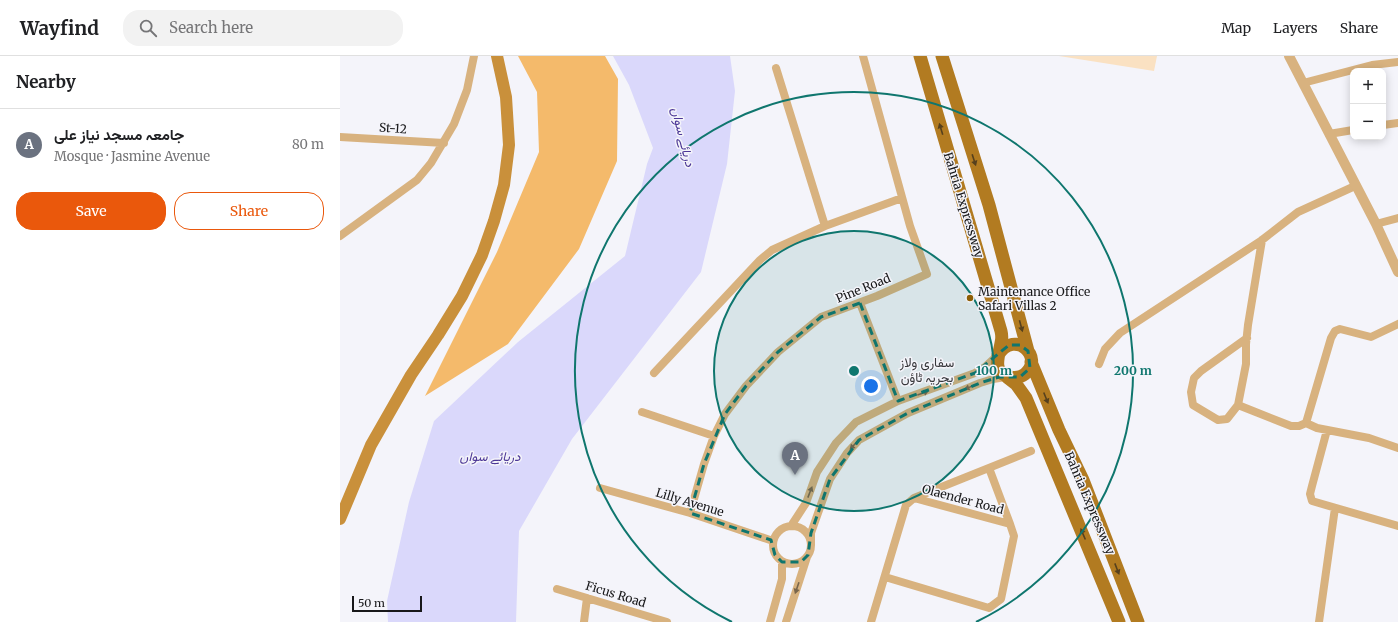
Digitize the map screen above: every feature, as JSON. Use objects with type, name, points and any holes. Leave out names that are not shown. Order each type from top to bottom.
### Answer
[{"type":"main road","points":[[340,519],[371,445],[411,375],[462,296],[482,255],[494,221],[504,185],[508,145],[506,97],[497,56]]},
{"type":"main road","name":"Bahria Expressway","points":[[920,56],[1001,331],[1001,345],[998,355]]},
{"type":"main road","name":"Bahria Expressway","points":[[942,56],[989,205],[1030,356],[1059,430],[1083,480],[1138,622]]},
{"type":"main road","points":[[1014,344],[1024,347],[1030,356],[1030,368],[1026,374],[1020,377],[1007,377],[1000,370],[997,360],[998,355],[1005,347],[1014,344]]},
{"type":"main road","name":"Bahria Expressway","points":[[1007,377],[1016,384],[1026,398],[1119,622]]},
{"type":"street","points":[[340,236],[417,180],[431,163],[454,124],[467,90],[474,56]]},
{"type":"street","name":"Pine Road","points":[[690,513],[704,464],[714,436],[725,414],[746,386],[778,352],[821,317],[860,303],[927,274],[902,198],[863,56]]},
{"type":"street","points":[[1289,56],[1376,224],[1398,272]]},
{"type":"street","points":[[1303,83],[1372,65],[1398,62]]},
{"type":"street","points":[[776,68],[825,226]]},
{"type":"street","points":[[1386,125],[1398,123]]},
{"type":"street","points":[[1329,134],[1350,130]]},
{"type":"street","name":"St-12","points":[[340,137],[444,143]]},
{"type":"street","points":[[1099,364],[1105,349],[1120,333],[1262,240],[1298,212],[1355,186]]},
{"type":"street","points":[[654,373],[760,260],[772,250],[825,226],[902,198]]},
{"type":"street","points":[[1376,224],[1398,218]]},
{"type":"street","points":[[340,228],[351,229]]},
{"type":"street","points":[[1247,338],[1201,370],[1194,378],[1191,392],[1192,405],[1218,420],[1227,419],[1238,405],[1246,364],[1247,338],[1262,240]]},
{"type":"street","points":[[860,303],[898,402]]},
{"type":"street","points":[[1306,424],[1331,338],[1335,331],[1340,329],[1371,337],[1398,324]]},
{"type":"street","points":[[791,526],[806,503],[817,472],[836,444],[856,422],[898,402],[975,374],[986,367],[998,355]]},
{"type":"street","points":[[786,622],[808,555],[811,533],[830,479],[847,453],[859,440],[908,413],[987,381],[999,377],[1007,377]]},
{"type":"street","points":[[1238,405],[1291,426],[1306,424],[1327,430],[1369,438],[1398,448]]},
{"type":"street","points":[[642,412],[714,436]]},
{"type":"street","points":[[1327,430],[1310,494],[1312,501],[1398,526]]},
{"type":"street","points":[[914,498],[1031,451]]},
{"type":"street","points":[[989,468],[1010,524]]},
{"type":"street","name":"Lilly Avenue","points":[[600,488],[690,513],[773,541]]},
{"type":"street","name":"Olaender Road","points":[[914,498],[1010,524],[1014,536],[1001,599],[989,608],[885,577],[906,505],[914,498]]},
{"type":"street","points":[[1318,622],[1336,508]]},
{"type":"street","points":[[808,555],[801,562],[791,564],[782,562],[775,555],[772,545],[775,536],[782,529],[791,526],[801,529],[808,536],[810,545]]},
{"type":"street","points":[[770,622],[782,579],[782,562]]},
{"type":"street","points":[[871,622],[885,577]]},
{"type":"street","name":"Ficus Road","points":[[557,589],[667,622]]},
{"type":"street","points":[[584,622],[586,598]]},
{"type":"highlighted area","points":[[860,303],[898,401],[975,373],[1009,345],[1020,345],[1028,351],[1030,368],[1020,377],[999,377],[980,383],[908,413],[859,440],[830,479],[811,533],[808,555],[801,562],[782,562],[775,555],[771,540],[690,513],[704,464],[725,414],[746,386],[778,352],[821,317]]},
{"type":"shaded area","points":[[518,56],[605,56],[618,79],[617,161],[579,249],[508,344],[425,396],[497,252],[539,152],[537,92]]},
{"type":"shaded area","points":[[1059,56],[1157,56],[1154,71]]},
{"type":"water","name":"دریائے سواں","points":[[613,56],[730,56],[735,91],[727,164],[701,272],[572,439],[519,531],[516,622],[388,622],[387,601],[409,502],[434,421],[518,342],[625,256],[647,164],[653,148],[629,85]]},
{"type":"place","name":"Maintenance Office Safari Villas 2","points":[[970,298]]},
{"type":"place","name":"جامعہ مسجد نیاز علی","points":[[795,475]]},
{"type":"district","name":"سفاری ولاز بحریہ ٹاؤن","points":[[927,370]]}]
